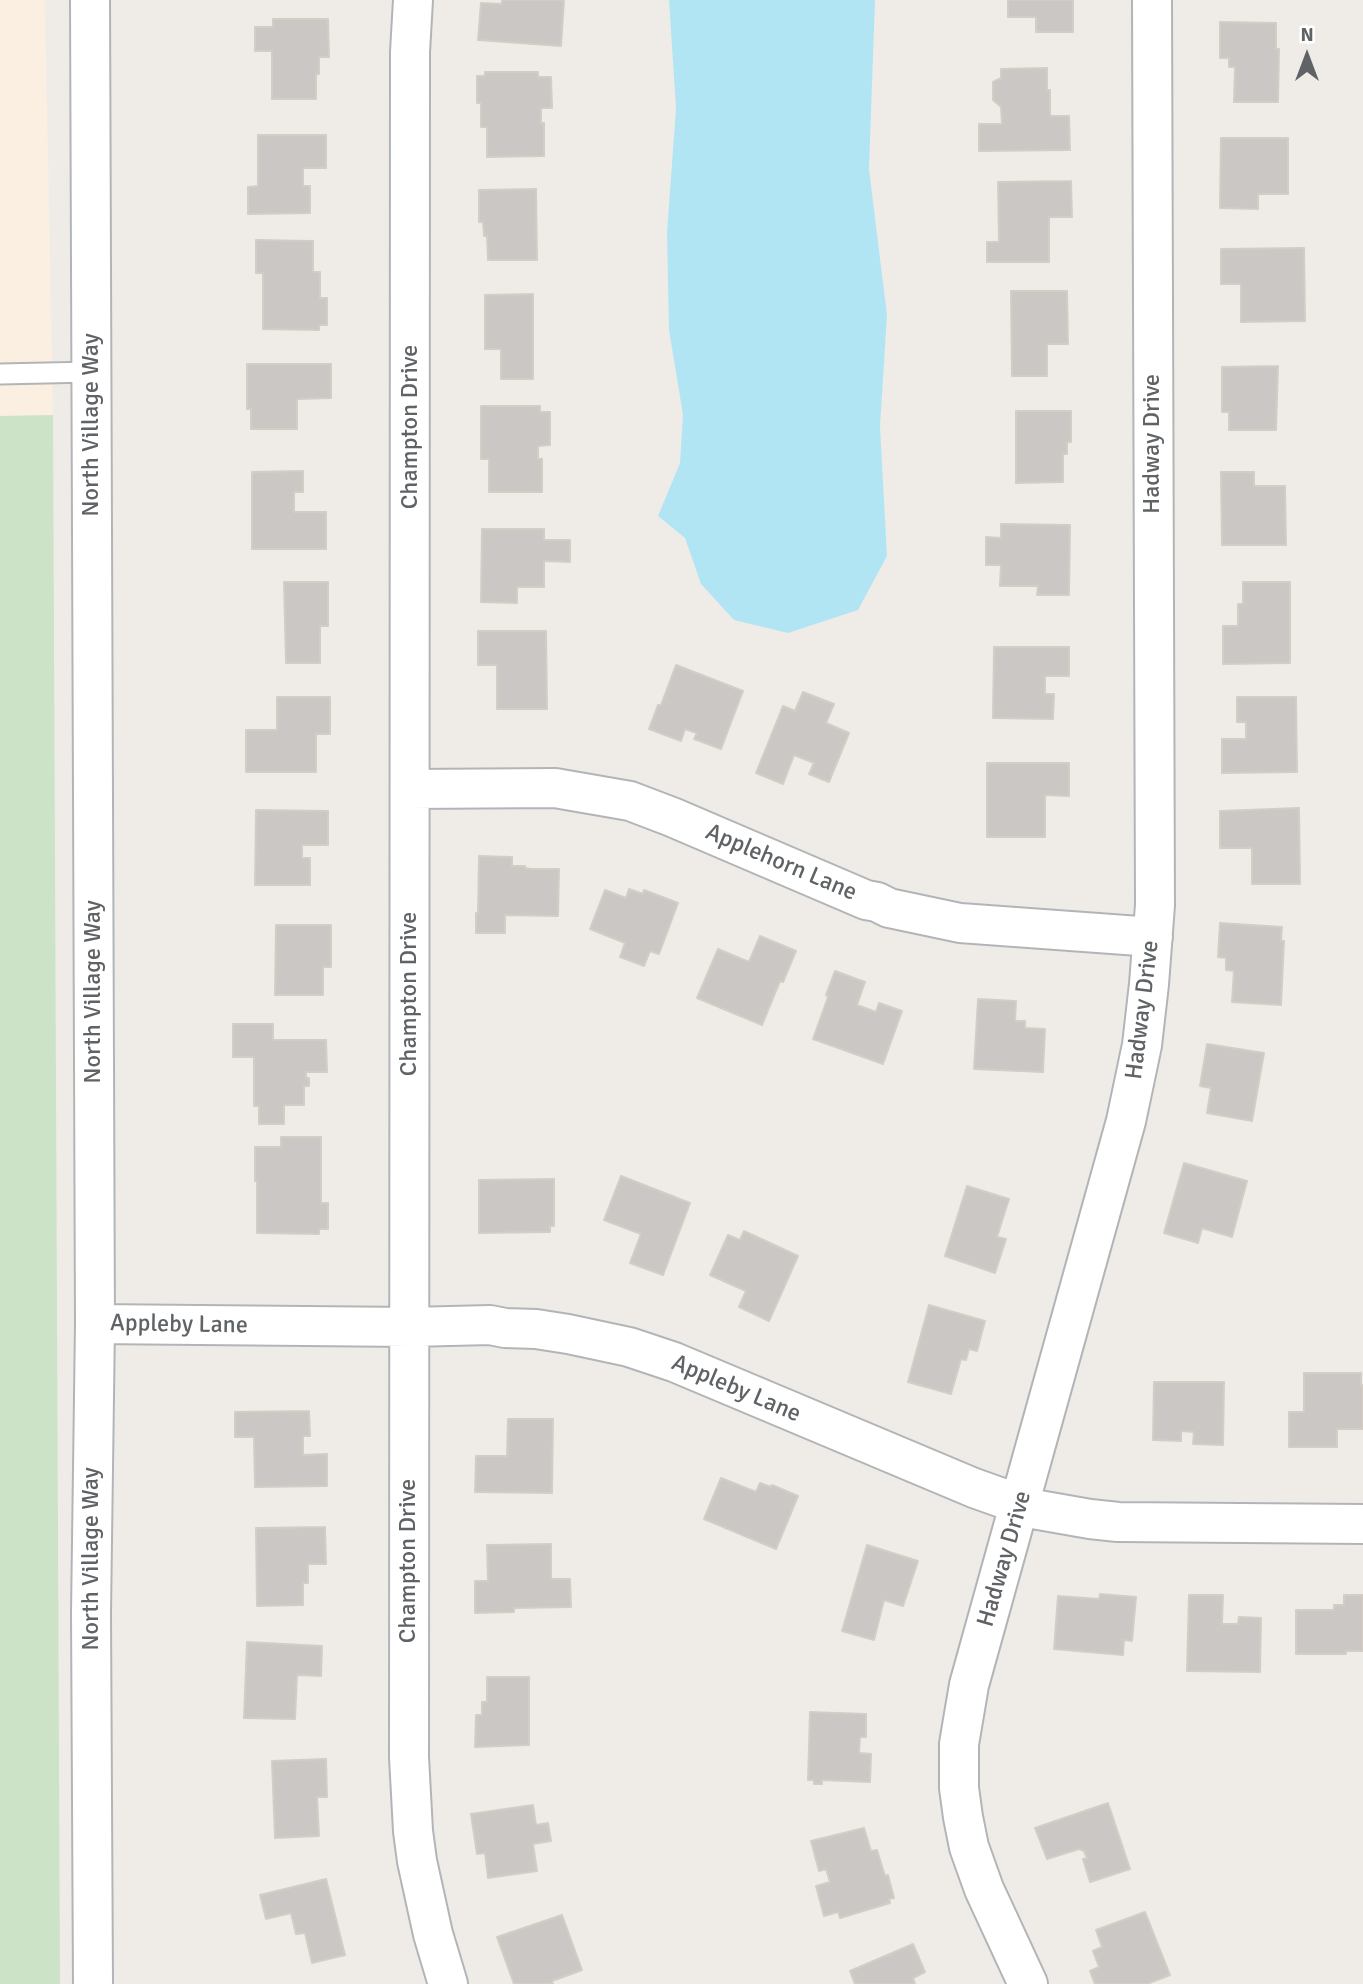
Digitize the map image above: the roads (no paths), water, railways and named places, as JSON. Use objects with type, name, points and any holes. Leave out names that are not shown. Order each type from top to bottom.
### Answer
[{"type":"street","name":"North Village Way","points":[[90,0],[93,1984]]},
{"type":"street","name":"Champton Drive","points":[[414,0],[410,52],[410,1787],[413,1831],[425,1905],[447,1984]]},
{"type":"street","name":"Hadway Drive","points":[[1028,1984],[972,1854],[963,1818],[958,1773],[960,1729],[969,1685],[1126,1121],[1142,1045],[1153,937],[1154,850],[1152,0]]},
{"type":"street","name":"Applehorn Lane","points":[[411,789],[555,788],[630,801],[889,908],[960,923],[1153,937]]},
{"type":"street","name":"Appleby Lane","points":[[94,1324],[410,1327],[490,1325],[536,1329],[599,1339],[674,1362],[982,1492],[1033,1509],[1118,1522],[1363,1524]]},
{"type":"lane","points":[[0,373],[92,372]]},
{"type":"water","points":[[669,0],[875,0],[869,169],[887,315],[880,427],[887,556],[858,610],[788,633],[734,620],[701,584],[685,538],[658,516],[680,463],[683,415],[669,330],[667,233],[676,108]]}]
